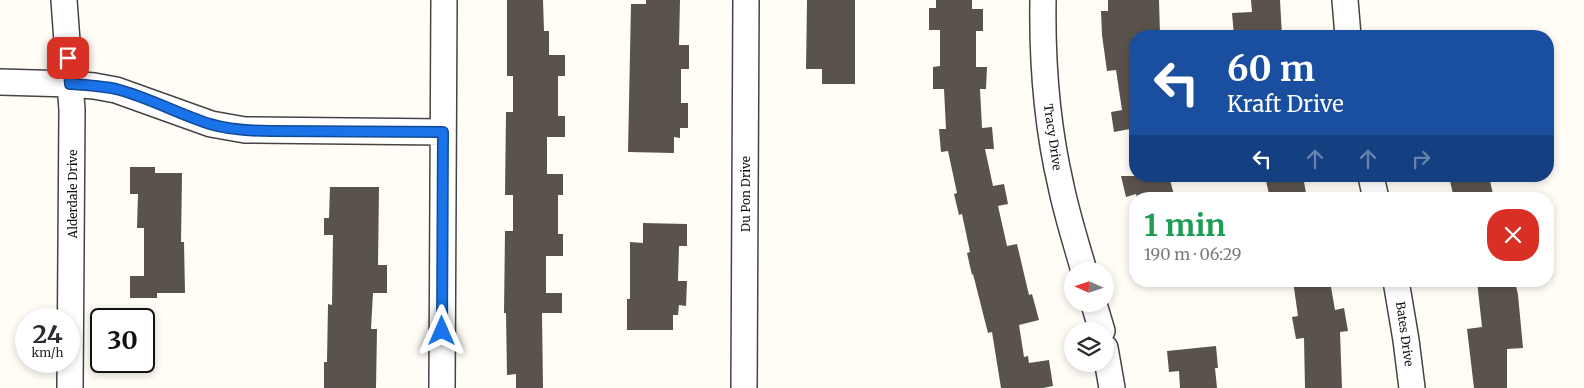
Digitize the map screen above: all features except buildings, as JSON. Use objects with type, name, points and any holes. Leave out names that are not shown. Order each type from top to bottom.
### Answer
[{"type":"street","name":"Alderdale Drive","points":[[64,0],[72,110],[70,388]]},
{"type":"street","points":[[442,388],[444,0]]},
{"type":"street","name":"Du Pon Drive","points":[[744,388],[746,0]]},
{"type":"street","name":"Tracy Drive","points":[[1042,0],[1045,71],[1051,132],[1062,191],[1082,262]]},
{"type":"street","points":[[1345,0],[1348,30]]},
{"type":"street","points":[[0,82],[70,84],[116,90],[211,124],[245,130],[443,132]]},
{"type":"street","name":"Bates Drive","points":[[1397,287],[1412,388]]},
{"type":"street","points":[[1109,372],[1112,388]]},
{"type":"route","points":[[68,58],[70,84],[116,90],[211,124],[228,128],[271,131],[443,132],[442,331]]}]
